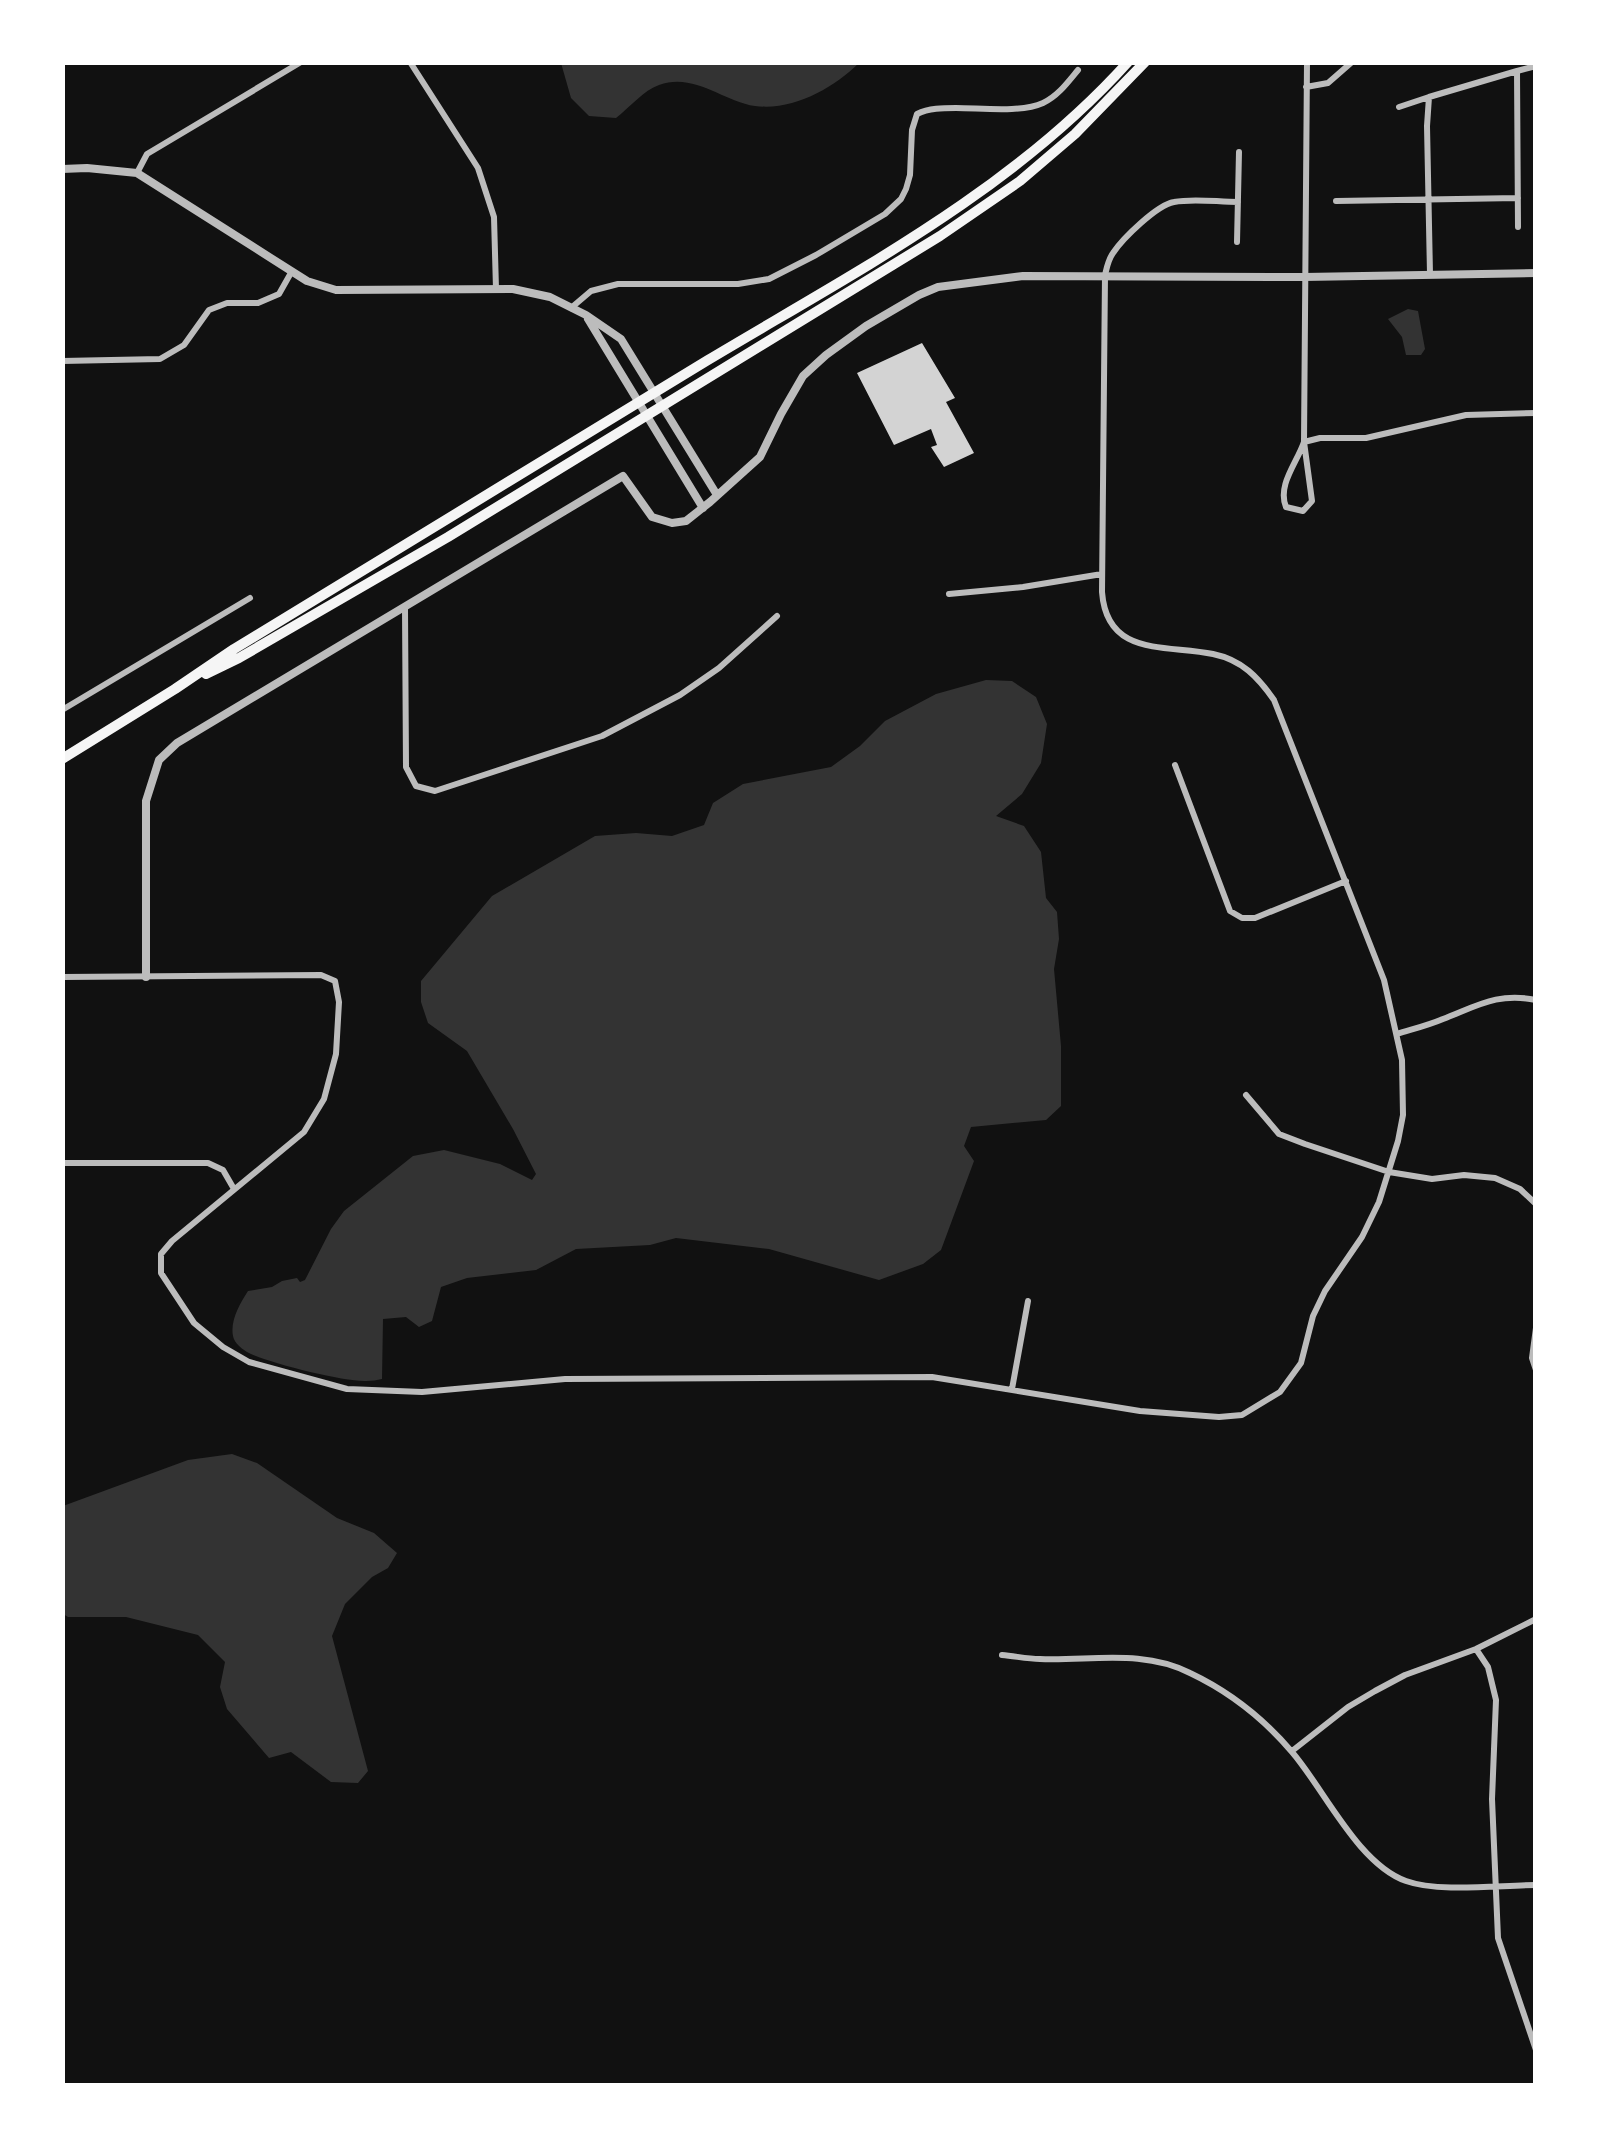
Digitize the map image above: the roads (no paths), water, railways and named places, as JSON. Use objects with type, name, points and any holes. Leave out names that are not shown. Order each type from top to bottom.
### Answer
[{"type":"main road","points":[[62,759],[234,649],[986,189],[1048,141],[1128,62]]},
{"type":"main road","points":[[175,690],[302,622],[940,236],[1020,181],[1076,134],[1144,62]]},
{"type":"street","points":[[138,173],[148,154],[302,62]]},
{"type":"street","points":[[410,62],[478,168],[494,217],[496,289]]},
{"type":"street","points":[[1304,442],[1286,479],[1282,499],[1286,508],[1304,511],[1312,501],[1304,442],[1306,62]]},
{"type":"street","points":[[1306,87],[1328,83],[1352,62]]},
{"type":"street","points":[[1399,106],[1536,66]]},
{"type":"street","points":[[571,308],[591,291],[618,284],[738,284],[768,279],[844,239],[885,214],[901,199],[910,175],[912,130],[917,114],[942,108],[1027,107],[1043,103],[1058,93],[1078,70]]},
{"type":"street","points":[[1517,71],[1518,227]]},
{"type":"street","points":[[1428,97],[1430,274]]},
{"type":"street","points":[[1236,242],[1238,152]]},
{"type":"street","points":[[62,169],[138,173],[307,281],[336,290],[513,289],[550,298],[586,315],[622,340],[717,496]]},
{"type":"street","points":[[1336,201],[1518,198]]},
{"type":"street","points":[[62,978],[322,975],[335,981],[339,1002],[336,1054],[324,1099],[304,1132],[161,1254],[161,1273],[194,1322],[222,1347],[249,1362],[347,1389],[422,1392],[565,1379],[932,1377],[1140,1411],[1219,1417],[1242,1415],[1280,1392],[1301,1363],[1313,1316],[1362,1237],[1389,1172],[1403,1115],[1398,1034],[1384,980],[1274,700],[1257,676],[1232,661],[1213,654],[1145,646],[1126,638],[1103,607],[1105,275],[1115,249],[1166,204],[1238,202]]},
{"type":"street","points":[[62,361],[160,360],[184,345],[209,310],[227,303],[258,303],[279,294],[292,271]]},
{"type":"street","points":[[146,977],[146,802],[159,760],[177,744],[623,476],[652,518],[672,523],[686,521],[760,456],[803,376],[866,326],[919,295],[938,287],[1023,276],[1536,273]]},
{"type":"street","points":[[586,315],[704,508]]},
{"type":"street","points":[[1304,442],[1366,438],[1466,415],[1536,413]]},
{"type":"street","points":[[950,594],[1102,574]]},
{"type":"street","points":[[62,710],[250,598]]},
{"type":"street","points":[[405,608],[406,766],[416,786],[435,791],[602,736],[680,695],[718,668],[777,616]]},
{"type":"street","points":[[1174,765],[1230,910],[1242,918],[1254,918],[1346,881]]},
{"type":"street","points":[[1398,1034],[1498,998],[1536,1000]]},
{"type":"street","points":[[1246,1095],[1279,1134],[1389,1172],[1432,1179],[1464,1175],[1495,1178],[1520,1189],[1536,1204]]},
{"type":"street","points":[[62,1163],[208,1163],[223,1170],[234,1189]]},
{"type":"street","points":[[1012,1389],[1028,1302]]},
{"type":"street","points":[[1536,1328],[1532,1358],[1536,1370]]},
{"type":"street","points":[[1292,1751],[1348,1706],[1374,1691],[1476,1649],[1536,1619]]},
{"type":"street","points":[[1476,1649],[1488,1667],[1496,1700],[1492,1798],[1498,1938],[1536,2050]]},
{"type":"street","points":[[1002,1655],[1040,1659],[1133,1658],[1186,1670],[1224,1691],[1292,1751],[1366,1852],[1382,1867],[1406,1881],[1436,1886],[1536,1885]]}]
